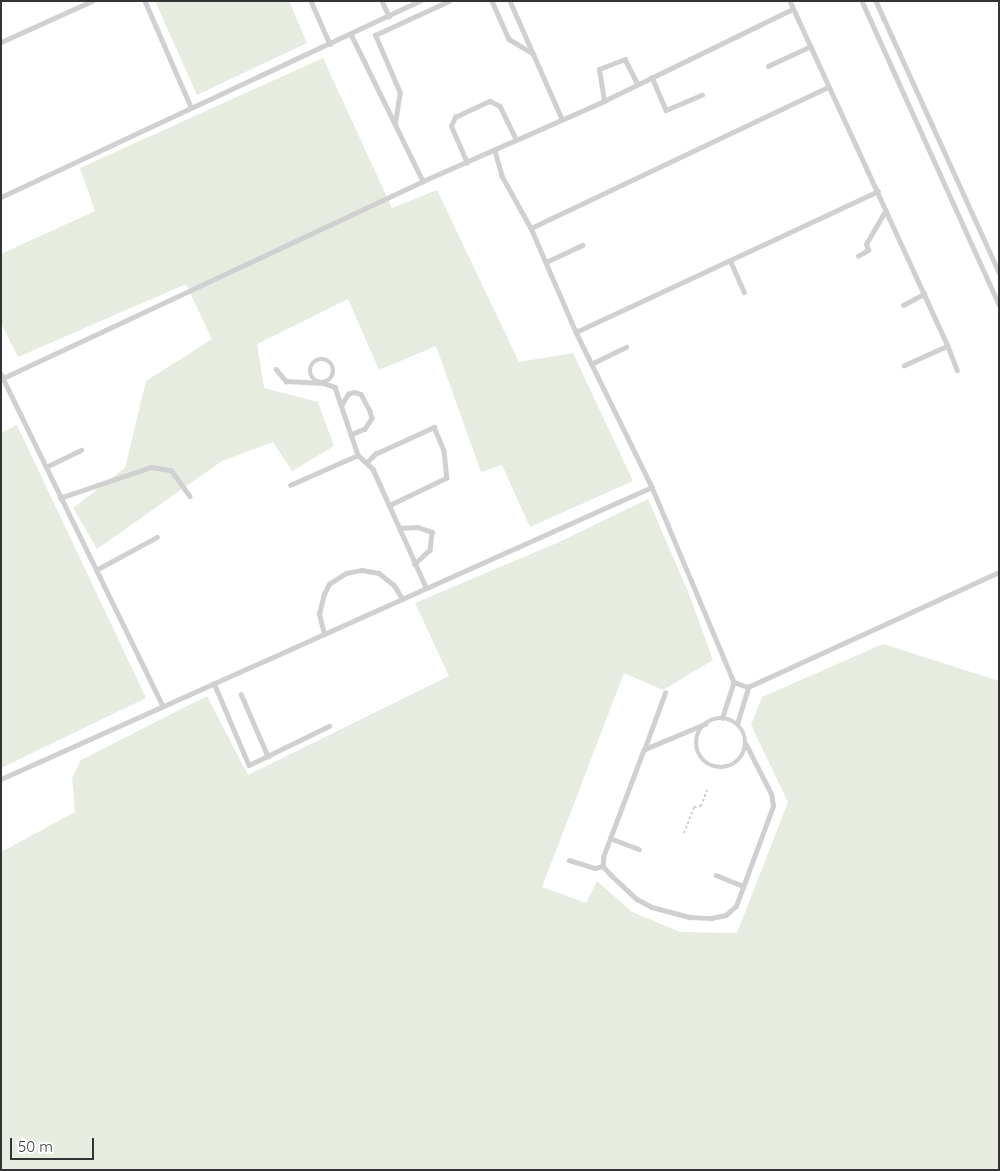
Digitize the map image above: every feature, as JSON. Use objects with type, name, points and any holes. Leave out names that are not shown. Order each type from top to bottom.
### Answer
[{"type":"lane","points":[[1,42],[92,1]]},
{"type":"lane","points":[[146,1],[191,107]]},
{"type":"lane","points":[[311,1],[330,44]]},
{"type":"lane","points":[[382,1],[389,16]]},
{"type":"lane","points":[[1,197],[420,1]]},
{"type":"lane","points":[[394,123],[400,93],[375,35],[449,1]]},
{"type":"lane","points":[[492,1],[509,39],[533,54]]},
{"type":"lane","points":[[510,1],[562,119]]},
{"type":"lane","points":[[790,1],[809,47],[878,191],[957,370]]},
{"type":"lane","points":[[862,1],[999,304]]},
{"type":"lane","points":[[876,1],[999,272]]},
{"type":"lane","points":[[163,706],[2,377],[423,181],[495,151],[604,101],[793,9]]},
{"type":"lane","points":[[351,34],[423,181]]},
{"type":"lane","points":[[768,66],[809,47]]},
{"type":"lane","points":[[604,101],[599,69],[625,59],[638,84]]},
{"type":"lane","points":[[652,77],[666,110],[702,95]]},
{"type":"lane","points":[[531,228],[828,87]]},
{"type":"lane","points":[[467,163],[451,126],[455,117],[490,101],[500,106],[516,140]]},
{"type":"lane","points":[[495,151],[502,176],[531,228],[576,332],[652,487],[734,682],[722,718]]},
{"type":"lane","points":[[576,332],[878,191]]},
{"type":"lane","points":[[858,256],[868,250],[866,244],[886,210]]},
{"type":"lane","points":[[546,262],[582,245]]},
{"type":"lane","points":[[730,260],[744,292]]},
{"type":"lane","points":[[904,305],[924,294]]},
{"type":"lane","points":[[904,366],[948,346]]},
{"type":"lane","points":[[591,364],[626,347]]},
{"type":"lane","points":[[276,369],[286,381],[323,383],[330,380],[334,369],[327,359],[319,358],[312,363],[309,370],[312,378],[323,383],[335,387],[358,455],[373,469],[426,587]]},
{"type":"lane","points":[[341,406],[348,394],[354,392],[361,394],[370,411],[372,418],[365,429],[351,436]]},
{"type":"lane","points":[[366,463],[375,454],[434,427],[444,451],[447,478],[390,506]]},
{"type":"lane","points":[[46,467],[81,450]]},
{"type":"lane","points":[[290,485],[358,455]]},
{"type":"lane","points":[[60,498],[151,467],[171,470],[190,496]]},
{"type":"lane","points":[[1,779],[652,487]]},
{"type":"lane","points":[[399,528],[417,527],[432,532],[430,550],[415,564]]},
{"type":"lane","points":[[96,570],[157,537]]},
{"type":"lane","points":[[324,634],[319,614],[324,594],[329,584],[346,573],[362,570],[379,573],[394,585],[402,598]]},
{"type":"lane","points":[[734,682],[748,687],[999,572]]},
{"type":"lane","points":[[214,683],[249,765],[329,726]]},
{"type":"lane","points":[[603,866],[636,899],[652,907],[690,917],[726,915],[736,906],[773,806],[771,794],[737,724],[748,687]]},
{"type":"lane","points":[[603,866],[610,838],[665,693]]},
{"type":"lane","points":[[241,694],[268,756]]},
{"type":"lane","points":[[644,750],[722,718],[737,724]]},
{"type":"lane","points":[[706,724],[697,738],[696,746],[703,761],[710,766],[718,768],[734,765],[744,753],[746,745]]},
{"type":"lane","points":[[610,838],[638,849]]},
{"type":"lane","points":[[569,860],[595,868],[603,866]]},
{"type":"lane","points":[[716,875],[744,886]]},
{"type":"path","points":[[684,833],[694,807],[701,806],[708,788]]},
{"type":"shaded area","points":[[155,1],[289,1],[307,43],[197,95]]},
{"type":"shaded area","points":[[323,58],[392,208],[437,190],[519,362],[573,353],[633,481],[530,527],[502,465],[481,472],[436,346],[379,370],[348,299],[257,344],[264,388],[318,402],[334,446],[292,471],[273,442],[222,461],[97,549],[73,508],[125,468],[146,381],[212,339],[186,284],[18,357],[1,323],[1,254],[95,211],[80,168]]},
{"type":"shaded area","points":[[17,425],[146,698],[1,768],[1,433]]},
{"type":"shaded area","points":[[648,499],[689,594],[713,660],[663,690],[624,673],[542,887],[586,903],[597,881],[632,912],[680,932],[737,933],[788,802],[751,725],[762,697],[883,644],[999,681],[999,1170],[1,1170],[1,852],[75,812],[72,778],[81,760],[207,696],[248,775],[449,676],[415,603],[557,543]]}]
